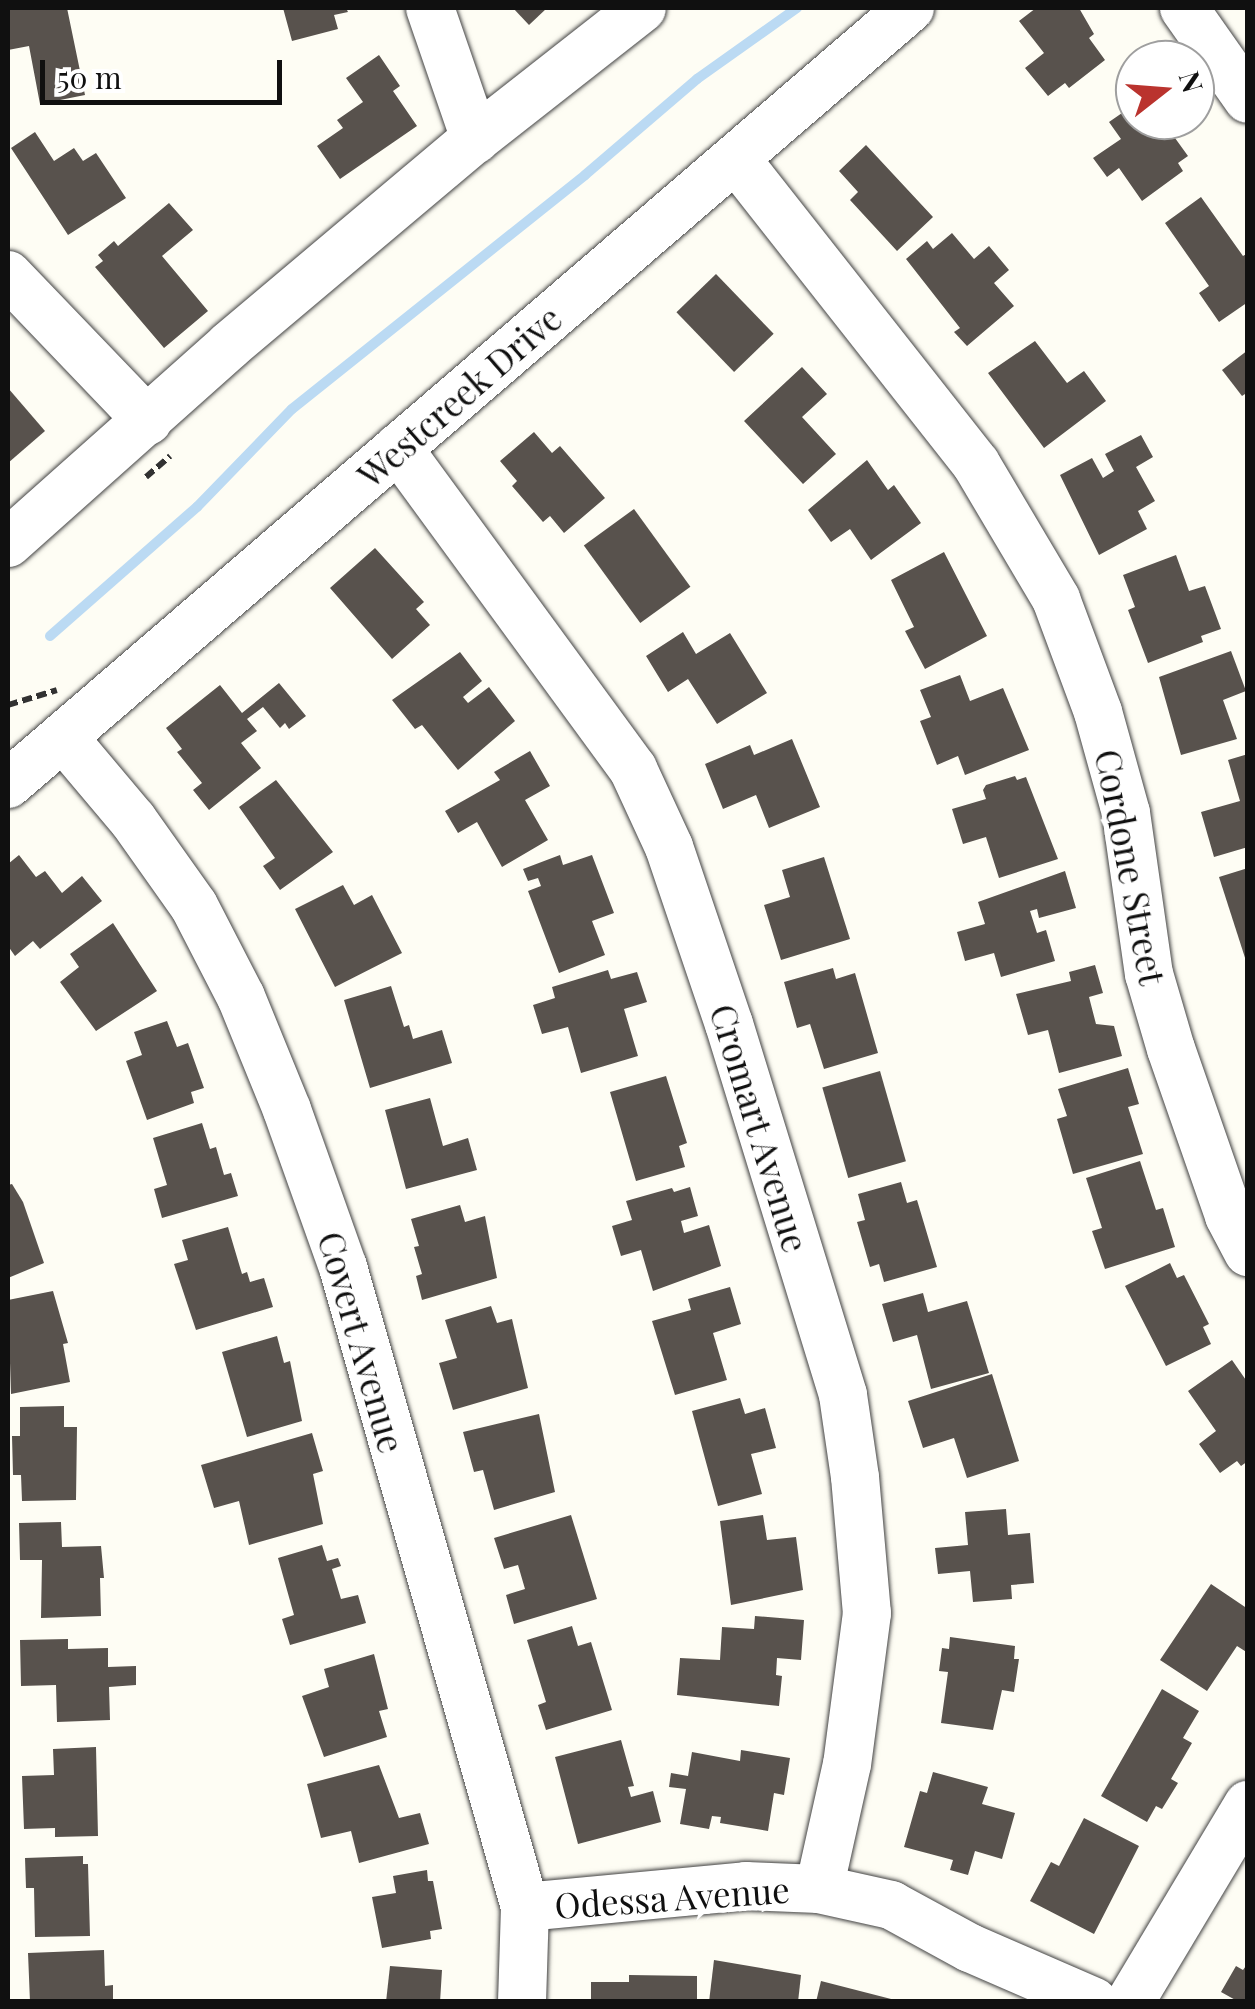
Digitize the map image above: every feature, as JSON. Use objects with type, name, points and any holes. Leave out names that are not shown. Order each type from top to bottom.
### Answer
[{"type":"street","points":[[430,8],[475,139]]},
{"type":"street","points":[[8,543],[230,345],[475,139],[642,8]]},
{"type":"street","name":"Westcreek Drive","points":[[8,784],[910,8]]},
{"type":"street","points":[[1184,8],[1248,99]]},
{"type":"street","name":"Cordone Street","points":[[736,159],[976,464],[1056,599],[1098,712],[1126,812],[1150,974],[1171,1049],[1229,1216],[1248,1252]]},
{"type":"street","points":[[8,275],[148,421]]},
{"type":"street","name":"Cromart Avenue","points":[[398,448],[633,769],[670,847],[843,1395],[855,1477],[866,1613],[847,1764],[819,1889]]},
{"type":"street","name":"Covert Avenue","points":[[63,737],[133,820],[194,906],[241,996],[288,1110],[343,1267],[525,1907],[522,2002]]},
{"type":"street","points":[[1130,2002],[1248,1805]]},
{"type":"street","name":"Odessa Avenue","points":[[525,1907],[746,1886],[819,1889],[891,1905],[970,1948],[1094,2002]]},
{"type":"building","points":[[8,8],[67,8],[85,95],[40,104],[29,46],[8,50]]},
{"type":"building","points":[[283,8],[346,8],[348,12],[334,15],[338,29],[292,41]]},
{"type":"building","points":[[513,8],[547,8],[529,25]]},
{"type":"building","points":[[1036,8],[1079,8],[1094,34],[1089,38],[1105,60],[1069,88],[1065,83],[1048,96],[1025,68],[1044,53],[1019,21]]},
{"type":"building","points":[[379,55],[400,86],[393,91],[417,126],[340,179],[317,146],[343,128],[337,120],[363,102],[346,78]]},
{"type":"building","points":[[35,132],[54,161],[74,148],[83,161],[96,153],[126,198],[68,235],[11,148]]},
{"type":"building","points":[[1120,140],[1176,140],[1188,156],[1178,163],[1183,171],[1142,201],[1119,168],[1107,177],[1093,158]]},
{"type":"building","points":[[866,145],[933,217],[897,251],[850,200],[858,192],[839,171]]},
{"type":"building","points":[[1201,197],[1243,256],[1248,253],[1248,302],[1219,322],[1199,293],[1209,286],[1165,223]]},
{"type":"building","points":[[169,203],[193,230],[162,256],[208,311],[164,348],[95,267],[103,261],[98,255],[114,241],[118,246]]},
{"type":"building","points":[[952,233],[974,259],[989,246],[1009,270],[994,283],[1014,306],[967,346],[954,332],[960,328],[906,259],[927,241],[933,249]]},
{"type":"building","points":[[716,274],[774,334],[734,372],[676,312]]},
{"type":"building","points":[[1035,341],[1067,383],[1084,371],[1106,401],[1044,448],[988,373]]},
{"type":"building","points":[[1248,350],[1248,392],[1242,396],[1222,370]]},
{"type":"building","points":[[802,367],[827,394],[802,417],[836,454],[803,484],[744,421]]},
{"type":"building","points":[[8,388],[45,431],[8,463]]},
{"type":"building","points":[[534,432],[552,453],[560,446],[605,498],[564,533],[550,516],[543,522],[512,486],[517,481],[500,461]]},
{"type":"building","points":[[1141,435],[1153,457],[1136,467],[1155,501],[1138,511],[1147,529],[1099,555],[1060,475],[1092,458],[1103,478],[1114,471],[1105,454]]},
{"type":"building","points":[[867,460],[888,490],[894,485],[921,523],[871,560],[850,529],[831,542],[808,510]]},
{"type":"building","points":[[634,509],[690,587],[640,623],[584,545]]},
{"type":"building","points":[[375,548],[424,602],[416,609],[430,625],[392,659],[330,588]]},
{"type":"building","points":[[944,552],[987,636],[925,669],[905,631],[914,627],[891,580]]},
{"type":"building","points":[[1176,555],[1189,591],[1205,586],[1221,629],[1201,636],[1203,642],[1148,663],[1128,610],[1135,607],[1123,575]]},
{"type":"building","points":[[683,632],[696,654],[730,633],[767,693],[717,724],[688,679],[668,692],[646,656]]},
{"type":"building","points":[[1231,651],[1246,691],[1223,700],[1237,739],[1181,755],[1159,677]]},
{"type":"building","points":[[460,652],[482,681],[463,697],[468,703],[489,687],[515,721],[458,770],[422,725],[415,729],[392,700]]},
{"type":"building","points":[[960,675],[970,701],[1003,688],[1029,750],[965,775],[958,756],[937,765],[920,721],[931,717],[920,690]]},
{"type":"building","points":[[279,683],[306,716],[289,729],[285,723],[280,728],[263,707],[247,719],[257,731],[241,743],[261,768],[209,810],[193,790],[202,783],[177,752],[182,749],[166,728],[220,685],[242,713]]},
{"type":"building","points":[[792,739],[820,807],[769,828],[756,795],[723,809],[705,764],[750,745],[754,755]]},
{"type":"building","points":[[530,751],[550,786],[525,800],[548,840],[502,867],[477,822],[458,833],[445,811],[500,780],[494,772]]},
{"type":"building","points":[[1248,754],[1248,847],[1214,857],[1201,812],[1240,801],[1228,760]]},
{"type":"building","points":[[1015,776],[1017,780],[1026,777],[1058,859],[999,878],[986,837],[963,844],[952,809],[986,799],[986,785]]},
{"type":"building","points":[[276,780],[333,852],[280,890],[263,866],[275,858],[239,807]]},
{"type":"building","points":[[19,855],[36,877],[45,871],[62,893],[82,876],[102,901],[40,949],[33,941],[15,956],[8,946],[8,864]]},
{"type":"building","points":[[560,855],[563,865],[592,855],[614,913],[592,921],[605,955],[559,973],[528,891],[541,886],[538,878],[528,881],[523,869]]},
{"type":"building","points":[[824,857],[850,939],[781,960],[764,905],[790,897],[782,870]]},
{"type":"building","points":[[1248,868],[1248,964],[1247,964],[1219,877]]},
{"type":"building","points":[[1065,871],[1076,908],[1039,918],[1037,909],[1030,911],[1037,933],[1046,930],[1055,961],[1001,977],[994,953],[965,961],[957,932],[985,924],[978,902]]},
{"type":"building","points":[[343,885],[354,905],[372,895],[402,953],[335,987],[295,909]]},
{"type":"building","points":[[113,923],[157,991],[96,1031],[60,982],[79,967],[70,954]]},
{"type":"building","points":[[1095,965],[1103,993],[1089,997],[1096,1024],[1114,1026],[1122,1056],[1059,1073],[1048,1030],[1028,1035],[1016,994],[1071,981],[1069,972]]},
{"type":"building","points":[[833,968],[836,979],[855,973],[878,1053],[824,1069],[810,1024],[797,1028],[784,982]]},
{"type":"building","points":[[608,970],[611,979],[637,972],[647,1002],[624,1009],[638,1056],[581,1073],[568,1027],[542,1034],[533,1005],[555,998],[552,987]]},
{"type":"building","points":[[391,986],[404,1027],[409,1025],[413,1039],[442,1030],[452,1063],[370,1088],[344,1000]]},
{"type":"building","points":[[167,1021],[177,1047],[188,1043],[204,1088],[191,1092],[194,1103],[147,1120],[126,1061],[142,1055],[134,1032]]},
{"type":"building","points":[[1128,1068],[1139,1104],[1128,1107],[1143,1154],[1073,1174],[1057,1119],[1067,1116],[1058,1089]]},
{"type":"building","points":[[880,1071],[906,1161],[848,1178],[822,1088]]},
{"type":"building","points":[[666,1076],[687,1143],[679,1146],[685,1167],[636,1181],[610,1092]]},
{"type":"building","points":[[430,1098],[443,1146],[468,1138],[477,1170],[406,1189],[385,1110]]},
{"type":"building","points":[[202,1123],[210,1149],[216,1147],[224,1175],[231,1173],[238,1196],[162,1218],[154,1189],[167,1185],[153,1138]]},
{"type":"building","points":[[1140,1161],[1156,1210],[1163,1208],[1175,1247],[1105,1269],[1092,1231],[1102,1228],[1086,1178]]},
{"type":"building","points":[[901,1182],[907,1203],[917,1200],[937,1267],[884,1282],[879,1264],[870,1267],[857,1222],[865,1220],[858,1194]]},
{"type":"building","points":[[12,1184],[23,1202],[44,1263],[8,1278],[8,1185]]},
{"type":"building","points":[[690,1187],[698,1216],[681,1221],[684,1233],[709,1225],[721,1266],[653,1291],[641,1250],[621,1256],[612,1226],[632,1220],[626,1201]]},
{"type":"building","points":[[460,1205],[465,1222],[485,1216],[497,1278],[422,1300],[416,1276],[422,1274],[414,1247],[419,1246],[411,1219]]},
{"type":"building","points":[[228,1227],[242,1274],[247,1272],[250,1282],[264,1278],[273,1307],[196,1330],[174,1264],[188,1260],[182,1240]]},
{"type":"building","points":[[1170,1263],[1177,1278],[1184,1275],[1209,1324],[1203,1327],[1211,1344],[1166,1366],[1125,1286]]},
{"type":"building","points":[[730,1287],[741,1324],[713,1333],[727,1380],[675,1395],[652,1321],[691,1310],[688,1299]]},
{"type":"building","points":[[53,1291],[68,1343],[63,1344],[70,1382],[11,1394],[8,1300]]},
{"type":"building","points":[[923,1293],[928,1312],[967,1301],[989,1373],[931,1389],[917,1335],[893,1342],[882,1304]]},
{"type":"building","points":[[491,1306],[497,1323],[512,1319],[528,1388],[453,1410],[439,1363],[457,1358],[445,1320]]},
{"type":"building","points":[[277,1336],[284,1363],[290,1361],[302,1421],[247,1437],[222,1352]]},
{"type":"building","points":[[1232,1360],[1248,1383],[1248,1461],[1241,1466],[1237,1461],[1220,1473],[1199,1444],[1216,1431],[1188,1391]]},
{"type":"building","points":[[992,1374],[1019,1461],[967,1478],[954,1438],[923,1448],[908,1401]]},
{"type":"building","points":[[740,1398],[745,1414],[765,1408],[776,1448],[751,1454],[762,1494],[718,1506],[692,1411]]},
{"type":"building","points":[[64,1406],[64,1427],[77,1427],[76,1500],[22,1501],[21,1475],[13,1475],[12,1436],[20,1436],[20,1407]]},
{"type":"building","points":[[539,1414],[555,1492],[494,1510],[483,1470],[474,1472],[463,1432]]},
{"type":"building","points":[[312,1433],[323,1471],[313,1474],[323,1524],[249,1545],[239,1501],[214,1508],[201,1465]]},
{"type":"building","points":[[1006,1509],[1008,1535],[1030,1533],[1034,1583],[1011,1585],[1012,1599],[973,1602],[970,1571],[938,1574],[935,1548],[968,1545],[965,1512]]},
{"type":"building","points":[[571,1515],[597,1599],[514,1624],[506,1595],[525,1589],[518,1565],[504,1569],[494,1538]]},
{"type":"building","points":[[763,1515],[767,1540],[796,1537],[803,1590],[731,1605],[720,1521]]},
{"type":"building","points":[[61,1522],[62,1547],[101,1546],[101,1616],[41,1618],[42,1560],[20,1560],[19,1523]]},
{"type":"building","points":[[322,1545],[327,1561],[338,1558],[341,1566],[332,1569],[341,1599],[358,1595],[366,1623],[290,1645],[282,1619],[294,1615],[278,1558]]},
{"type":"building","points":[[1211,1584],[1248,1609],[1248,1653],[1237,1646],[1207,1691],[1160,1660]]},
{"type":"building","points":[[755,1616],[804,1620],[801,1660],[777,1658],[776,1675],[782,1676],[779,1706],[677,1695],[680,1658],[720,1660],[722,1627],[754,1629]]},
{"type":"building","points":[[572,1626],[578,1646],[591,1642],[612,1710],[546,1730],[538,1705],[546,1702],[527,1640]]},
{"type":"building","points":[[950,1637],[1015,1646],[1014,1659],[1019,1659],[1014,1692],[1002,1690],[993,1730],[941,1723],[948,1672],[939,1671],[942,1648],[949,1649]]},
{"type":"building","points":[[68,1639],[68,1649],[108,1648],[108,1667],[136,1666],[136,1685],[109,1687],[110,1720],[57,1722],[56,1685],[21,1686],[20,1640]]},
{"type":"building","points":[[374,1654],[388,1709],[379,1711],[387,1737],[324,1757],[302,1696],[329,1687],[324,1669]]},
{"type":"building","points":[[1162,1689],[1199,1711],[1183,1738],[1192,1743],[1171,1779],[1178,1783],[1162,1809],[1156,1806],[1147,1822],[1101,1796]]},
{"type":"building","points":[[621,1740],[634,1786],[628,1787],[631,1797],[653,1791],[661,1822],[578,1844],[555,1757]]},
{"type":"building","points":[[96,1747],[98,1836],[55,1837],[55,1828],[24,1829],[22,1776],[54,1775],[53,1749]]},
{"type":"building","points":[[741,1750],[790,1758],[784,1795],[774,1793],[768,1831],[720,1823],[721,1817],[712,1816],[709,1829],[680,1824],[686,1789],[669,1787],[671,1773],[688,1776],[692,1752],[740,1761]]},
{"type":"building","points":[[379,1765],[399,1818],[420,1813],[429,1844],[359,1863],[351,1831],[321,1838],[307,1784]]},
{"type":"building","points":[[933,1772],[988,1787],[982,1804],[1015,1813],[1002,1859],[975,1851],[968,1875],[950,1870],[953,1860],[904,1847],[920,1791],[927,1793]]},
{"type":"building","points":[[1084,1818],[1139,1846],[1094,1934],[1030,1901],[1051,1862],[1059,1866]]},
{"type":"building","points":[[83,1856],[83,1864],[88,1864],[90,1936],[35,1937],[34,1888],[26,1888],[25,1858]]},
{"type":"building","points":[[427,1870],[428,1881],[433,1881],[442,1929],[430,1931],[431,1939],[382,1948],[372,1897],[396,1893],[393,1876]]},
{"type":"building","points":[[104,1950],[105,1986],[113,1985],[113,2002],[30,2002],[28,1953]]},
{"type":"building","points":[[714,1960],[801,1975],[798,2002],[709,2002]]},
{"type":"building","points":[[1248,1963],[1248,2002],[1239,2002],[1221,1992],[1236,1966],[1243,1970]]},
{"type":"building","points":[[390,1966],[442,1970],[440,2002],[386,2002]]},
{"type":"building","points":[[629,1975],[697,1976],[697,2002],[591,2002],[591,1982],[629,1982]]},
{"type":"building","points":[[821,1981],[895,2000],[816,2002]]},
{"type":"waterway","points":[[50,636],[197,507],[292,409],[585,175],[697,79],[797,8]]}]
